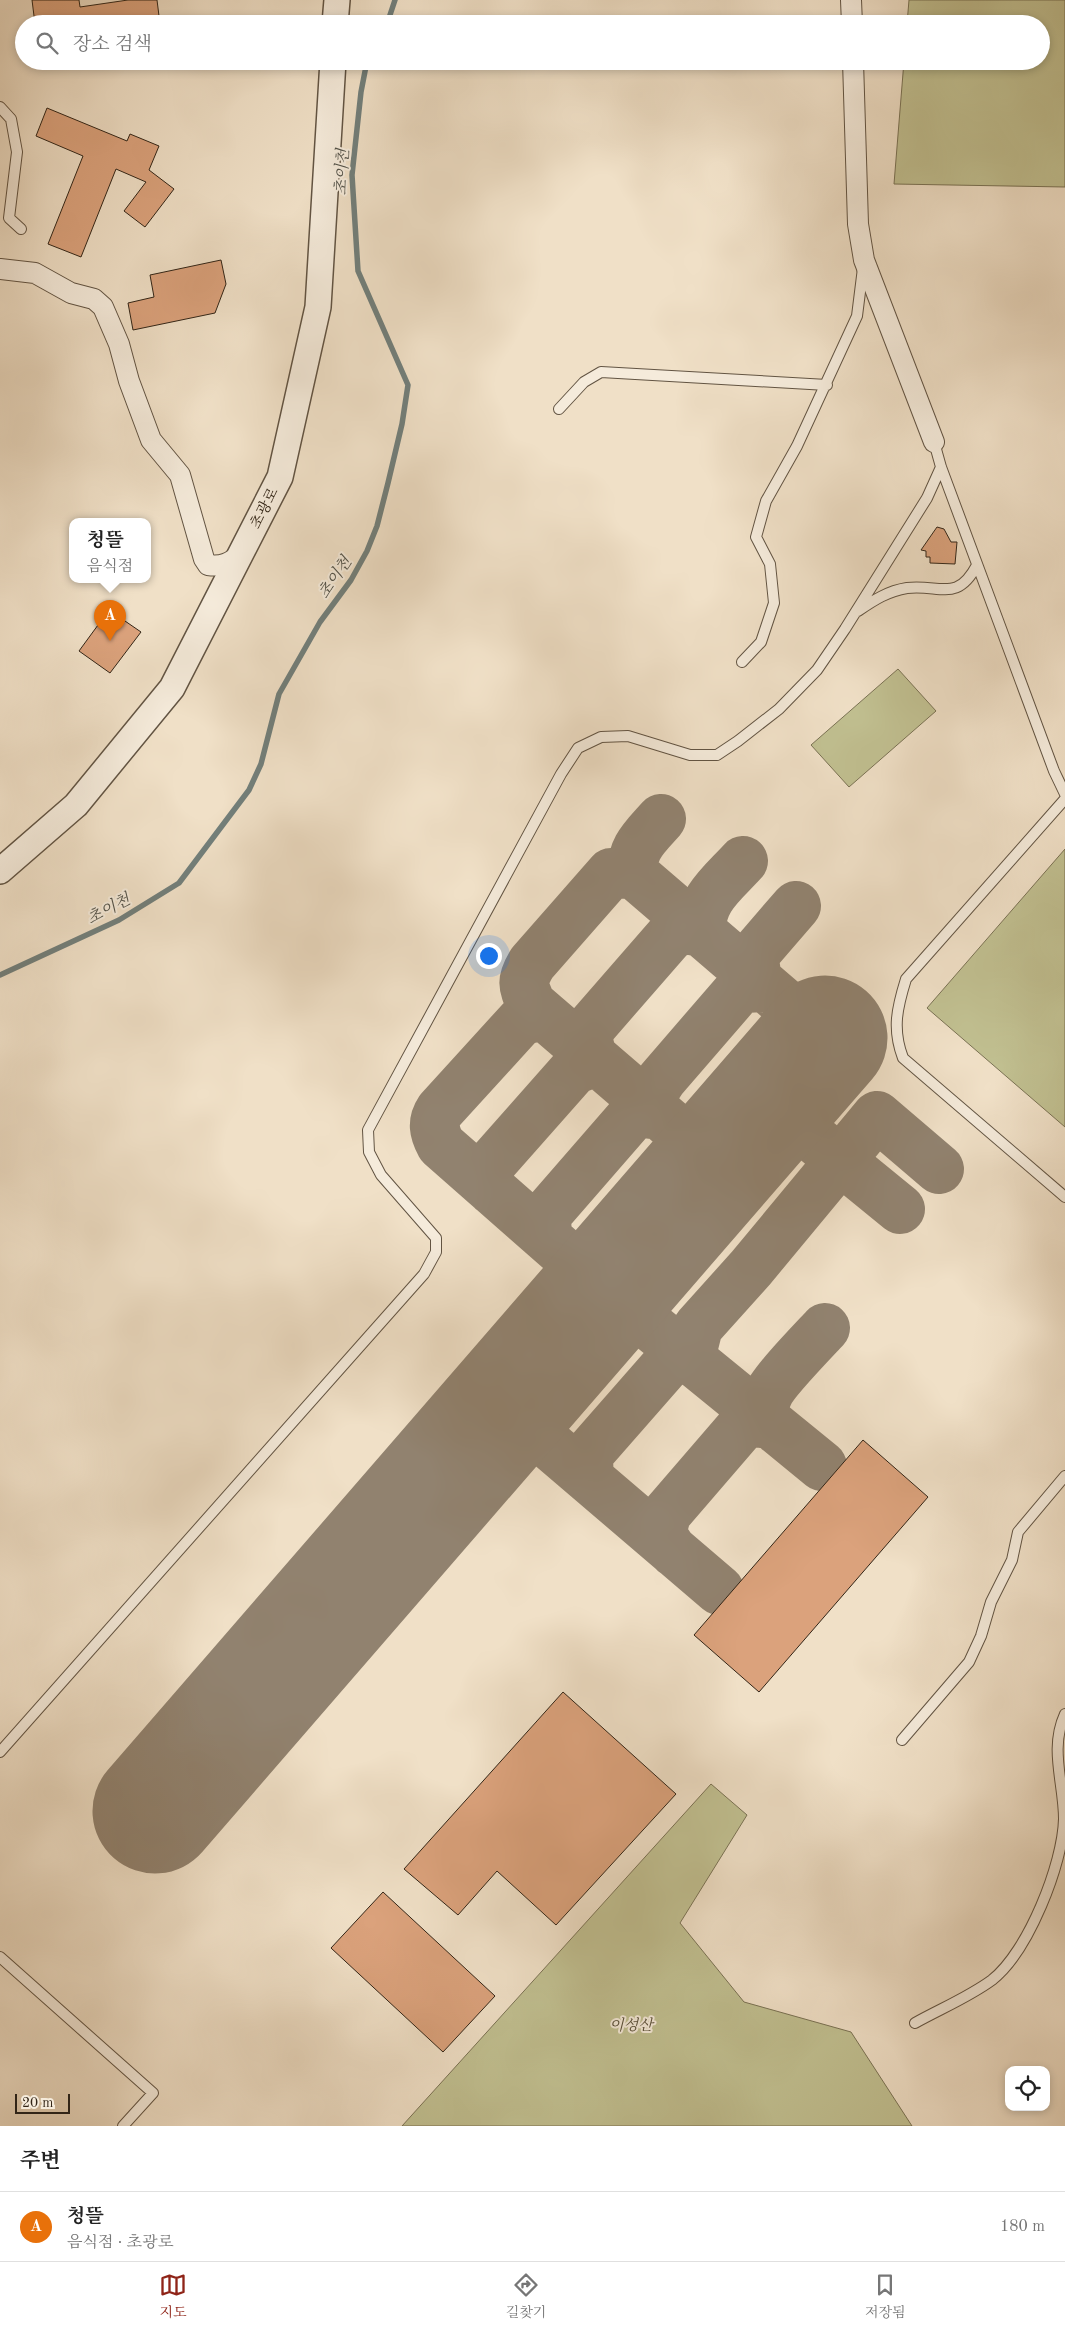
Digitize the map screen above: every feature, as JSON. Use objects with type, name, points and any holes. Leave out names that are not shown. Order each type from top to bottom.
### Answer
[{"type":"street","points":[[336,15],[337,0]]},
{"type":"street","points":[[851,0],[852,15]]},
{"type":"street","name":"초광로","points":[[0,871],[76,805],[172,688],[280,477],[318,307],[332,70]]},
{"type":"street","points":[[853,70],[858,224],[864,260],[934,442]]},
{"type":"street","points":[[0,268],[35,272],[71,293],[94,298],[103,307],[116,338],[128,381],[151,440],[180,475],[204,559],[208,565],[221,566],[229,563],[240,554]]},
{"type":"lane","points":[[0,107],[11,119],[17,152],[9,218],[21,229]]},
{"type":"lane","points":[[742,662],[761,642],[774,603],[770,564],[756,537],[766,501],[797,446],[827,385],[857,316],[864,260]]},
{"type":"lane","points":[[559,409],[584,382],[601,372],[827,385]]},
{"type":"lane","points":[[934,442],[941,467],[977,565],[1054,771],[1065,794]]},
{"type":"lane","points":[[0,1752],[424,1274],[436,1252],[436,1238],[381,1175],[369,1152],[368,1130],[560,774],[578,748],[601,737],[628,736],[690,755],[717,755],[738,741],[779,709],[811,677],[855,613],[927,498],[941,467]]},
{"type":"lane","points":[[855,613],[892,591],[910,588],[941,591],[954,589],[965,584],[977,565]]},
{"type":"lane","points":[[1065,799],[906,980],[897,1006],[896,1040],[903,1058],[1065,1197]]},
{"type":"lane","points":[[902,1740],[969,1662],[981,1636],[991,1602],[1012,1560],[1018,1532],[1065,1476]]},
{"type":"lane","points":[[915,2023],[991,1980],[1014,1956],[1031,1929],[1046,1892],[1062,1836],[1064,1819],[1057,1743],[1060,1725],[1065,1714]]},
{"type":"lane","points":[[0,1957],[153,2093],[123,2126]]},
{"type":"green space","points":[[909,0],[1065,0],[1065,187],[894,184],[903,70],[1050,70],[1050,15],[908,15]]},
{"type":"green space","points":[[898,669],[936,711],[849,787],[811,745]]},
{"type":"green space","points":[[1065,849],[1065,1127],[927,1008]]},
{"type":"green space","name":"이성산","points":[[711,1784],[747,1815],[680,1923],[744,2002],[851,2032],[912,2126],[402,2126]]},
{"type":"building","points":[[32,0],[79,0],[80,7],[128,0],[157,0],[159,15],[34,15]]},
{"type":"building","points":[[47,108],[127,141],[130,134],[159,146],[149,170],[174,189],[145,227],[124,211],[146,182],[116,169],[81,257],[48,244],[83,156],[36,136]]},
{"type":"building","points":[[221,260],[226,284],[215,313],[133,330],[128,303],[154,297],[150,275]]},
{"type":"building","points":[[937,527],[944,529],[951,542],[957,542],[955,564],[930,563],[930,557],[926,557],[926,551],[921,550]]},
{"type":"building","points":[[109,610],[141,632],[110,673],[79,651]]},
{"type":"building","points":[[863,1440],[928,1497],[759,1692],[694,1635]]},
{"type":"building","points":[[563,1692],[676,1794],[556,1925],[497,1871],[458,1915],[404,1869]]},
{"type":"building","points":[[383,1892],[495,1996],[443,2052],[331,1948]]},
{"type":"waterway","name":"초이천","points":[[390,15],[395,0]]},
{"type":"waterway","name":"초이천","points":[[0,975],[119,920],[179,883],[249,790],[261,764],[279,694],[320,622],[351,580],[367,551],[377,526],[388,483],[402,424],[408,385],[358,271],[352,175],[365,70]]},
{"type":"taxiway","points":[[634,874],[633,865],[636,851],[661,819]]},
{"type":"taxiway","points":[[592,1057],[588,1041],[590,1028],[671,935],[684,929],[701,932],[704,910],[708,901],[720,885],[743,861]]},
{"type":"taxiway","points":[[716,1163],[531,1004],[524,983],[532,963],[611,873],[634,874],[825,1038]]},
{"type":"taxiway","points":[[757,980],[754,960],[758,950],[796,906]]},
{"type":"taxiway","points":[[660,1115],[655,1106],[654,1097],[656,1088],[662,1079],[738,991],[745,988],[765,987]]},
{"type":"taxiway","points":[[548,1019],[537,1017],[522,1020],[440,1110],[435,1127],[441,1145],[606,1290],[822,1466]]},
{"type":"taxiway","points":[[492,1190],[488,1175],[490,1165],[574,1070],[588,1064],[603,1066]]},
{"type":"taxiway","points":[[769,1102],[900,1209]]},
{"type":"taxiway","points":[[547,1238],[546,1217],[552,1208],[632,1116],[643,1113],[660,1115]]},
{"type":"taxiway","points":[[696,1364],[692,1351],[698,1327],[751,1268],[877,1116],[939,1169]]},
{"type":"taxiway","points":[[770,1424],[765,1408],[770,1391],[793,1362],[825,1328]]},
{"type":"taxiway","points":[[589,1479],[588,1460],[591,1451],[669,1362],[676,1359],[690,1359]]},
{"type":"taxiway","points":[[505,1407],[719,1590]]},
{"type":"taxiway","points":[[674,1552],[663,1534],[663,1525],[667,1513],[742,1426],[754,1422],[770,1424]]},
{"type":"runway","points":[[155,1811],[825,1038]]},
{"type":"place","name":"청뜰","points":[[110,641]]}]
